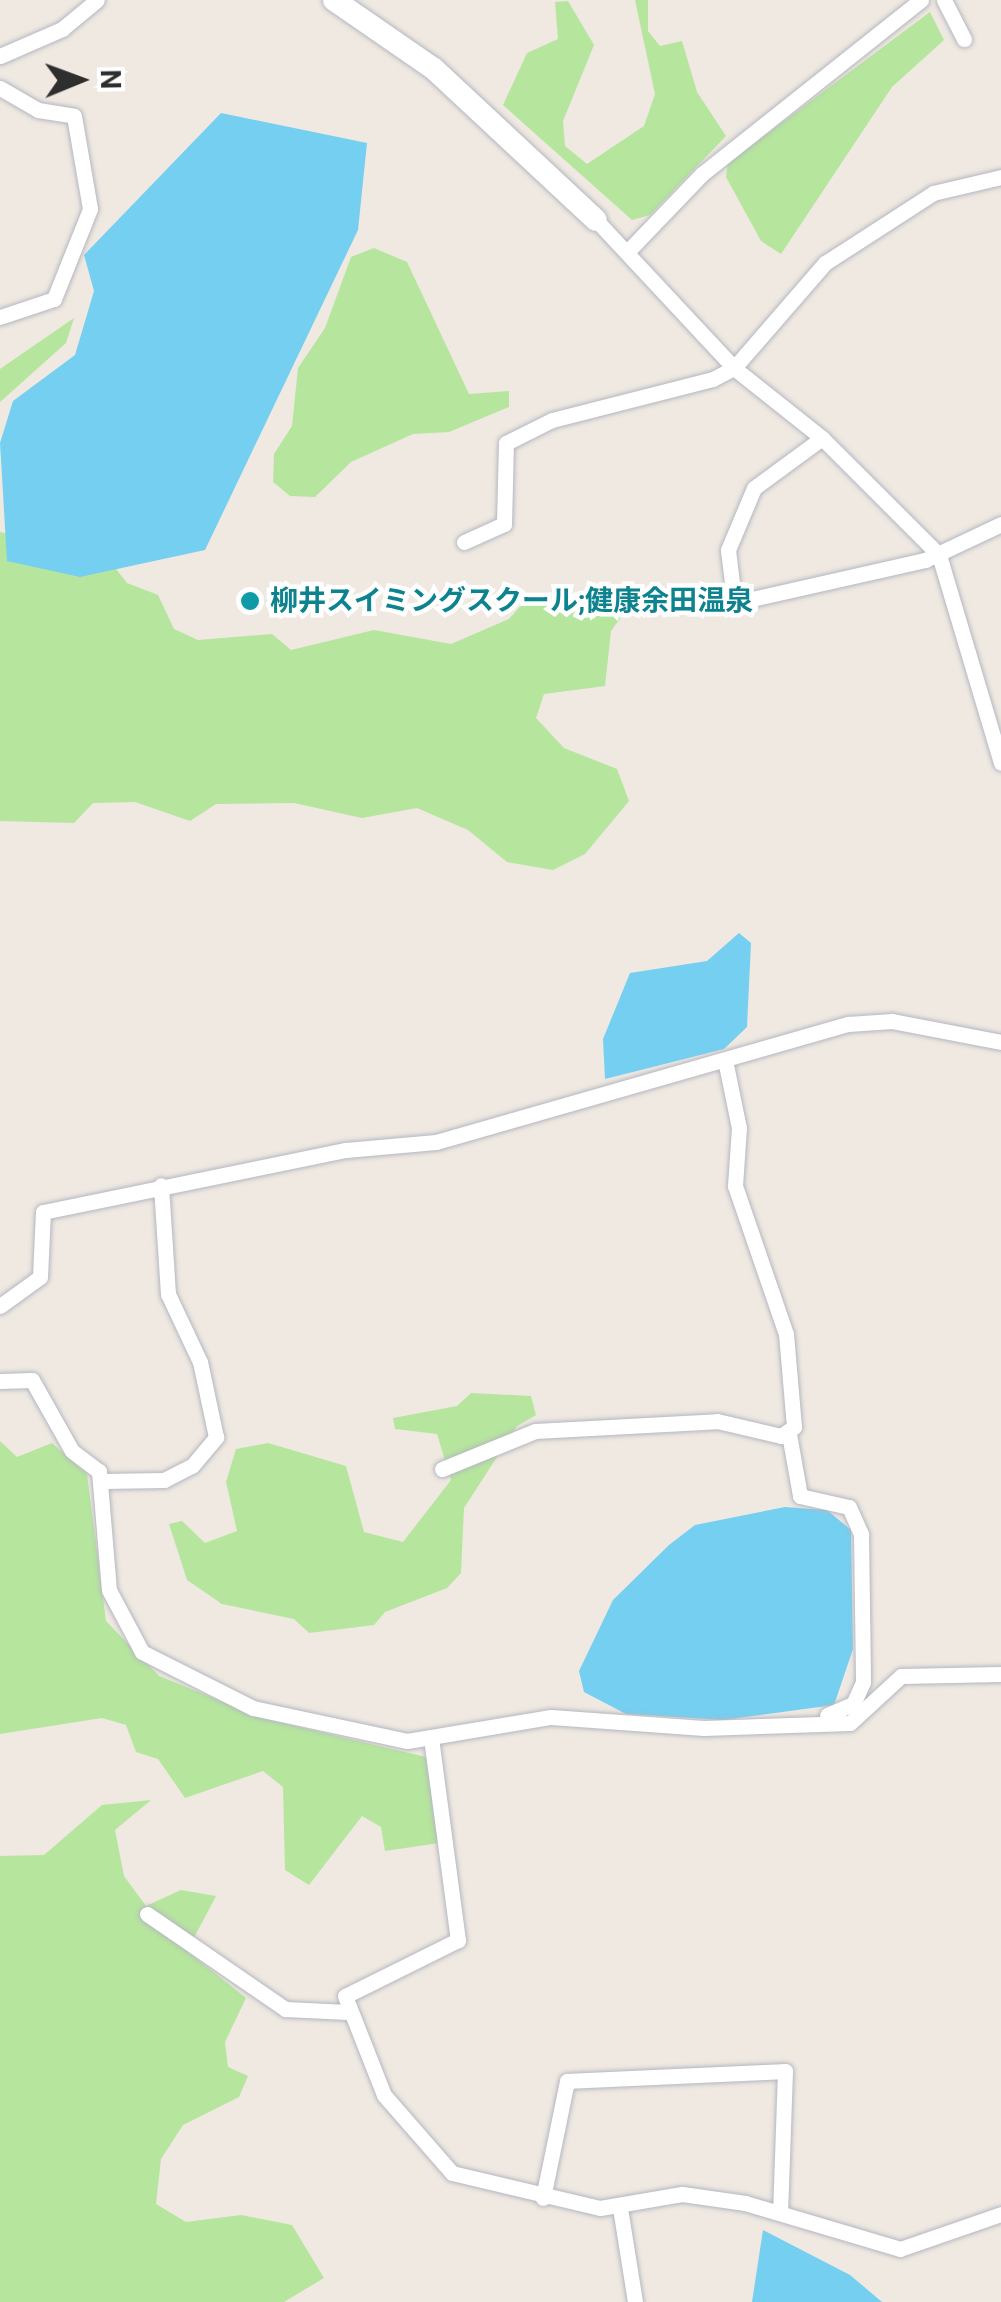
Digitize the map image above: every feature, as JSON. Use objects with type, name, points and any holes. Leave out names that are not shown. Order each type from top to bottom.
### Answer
[{"type":"street","points":[[0,56],[62,30],[97,0]]},
{"type":"street","points":[[334,0],[434,70],[629,250],[734,368],[822,438],[939,555],[1001,763]]},
{"type":"street","points":[[629,250],[702,174],[921,0]]},
{"type":"street","points":[[944,0],[964,39]]},
{"type":"street","points":[[0,88],[38,110],[74,116],[90,209],[54,299],[0,317]]},
{"type":"street","points":[[464,542],[504,524],[506,444],[516,437],[734,368],[826,263],[933,193],[1001,176]]},
{"type":"street","points":[[822,438],[754,488],[730,540],[733,591],[752,601],[939,555],[1001,524]]},
{"type":"street","points":[[0,1306],[40,1277],[43,1212],[161,1186],[436,1142],[873,1020],[1001,1042]]},
{"type":"street","points":[[725,1060],[739,1128],[738,1204],[794,1381],[789,1434],[800,1496],[849,1506],[861,1534],[863,1682],[853,1704],[817,1722]]},
{"type":"street","points":[[0,1381],[32,1380],[72,1451],[104,1481],[164,1480],[216,1437],[200,1362],[168,1294],[161,1186]]},
{"type":"street","points":[[442,1470],[535,1431],[716,1421],[789,1434]]},
{"type":"street","points":[[104,1481],[109,1590],[126,1632],[165,1671],[316,1726],[431,1738],[550,1717],[704,1728],[817,1722],[864,1718],[901,1676],[1001,1674]]},
{"type":"street","points":[[431,1738],[458,1940],[348,1989],[348,2012],[384,2095],[452,2174],[543,2198],[620,2208],[682,2194],[780,2212],[900,2249],[1001,2214]]},
{"type":"street","points":[[147,1914],[285,2009],[348,2012]]},
{"type":"street","points":[[543,2198],[566,2080],[785,2071],[780,2212]]},
{"type":"street","points":[[620,2208],[634,2252],[634,2302]]},
{"type":"green space","points":[[635,0],[648,0],[648,31],[660,46],[682,41],[697,92],[726,136],[650,215],[632,220],[503,105],[527,53],[558,39],[555,2],[568,1],[594,45],[563,121],[565,146],[587,164],[644,126],[655,94]]},
{"type":"green space","points":[[930,12],[944,40],[892,87],[781,254],[761,241],[726,177],[728,163]]},
{"type":"green space","points":[[374,248],[407,262],[469,394],[509,391],[509,407],[449,432],[413,434],[351,462],[315,497],[290,496],[273,482],[274,454],[292,426],[298,368],[325,328],[351,257]]},
{"type":"green space","points":[[74,318],[66,343],[0,402],[0,369]]},
{"type":"green space","points":[[0,532],[105,555],[127,583],[158,595],[174,629],[198,640],[272,634],[291,650],[374,630],[451,644],[509,619],[530,595],[619,595],[624,613],[611,631],[605,686],[544,694],[536,718],[564,748],[617,769],[629,801],[585,854],[553,870],[507,862],[468,830],[417,808],[362,818],[294,803],[216,804],[190,821],[135,802],[93,803],[74,823],[0,821]]},
{"type":"green space","points":[[471,1393],[531,1396],[536,1415],[517,1426],[464,1508],[461,1573],[447,1588],[385,1612],[374,1625],[309,1633],[294,1619],[222,1604],[187,1580],[169,1524],[182,1521],[205,1543],[237,1531],[226,1482],[236,1449],[268,1443],[346,1466],[364,1532],[403,1542],[451,1480],[437,1434],[395,1429],[393,1418],[457,1406]]},
{"type":"green space","points":[[0,1441],[17,1457],[52,1443],[87,1474],[106,1621],[159,1676],[265,1719],[426,1757],[439,1843],[385,1851],[381,1827],[362,1816],[309,1885],[285,1870],[283,1787],[263,1771],[185,1798],[158,1759],[136,1752],[126,1725],[102,1718],[0,1734]]},
{"type":"green space","points":[[151,1800],[115,1830],[124,1876],[146,1906],[181,1890],[216,1896],[187,1951],[246,1998],[225,2042],[228,2067],[248,2076],[239,2097],[183,2125],[161,2159],[156,2204],[186,2222],[241,2215],[292,2225],[324,2278],[284,2302],[0,2302],[0,1856],[44,1855],[102,1805]]},
{"type":"water","points":[[221,113],[367,143],[358,230],[205,550],[80,577],[7,561],[0,443],[13,401],[75,355],[94,291],[84,255]]},
{"type":"water","points":[[739,933],[751,943],[747,1027],[724,1049],[605,1079],[603,1039],[630,973],[707,961]]},
{"type":"water","points":[[785,1507],[827,1510],[851,1530],[853,1649],[834,1705],[723,1720],[626,1714],[584,1692],[579,1671],[613,1600],[669,1545],[695,1525]]},
{"type":"water","points":[[763,2230],[850,2275],[882,2302],[752,2302]]},
{"type":"place","name":"柳井スイミングスクール;健康余田温泉","points":[[250,601]]}]
